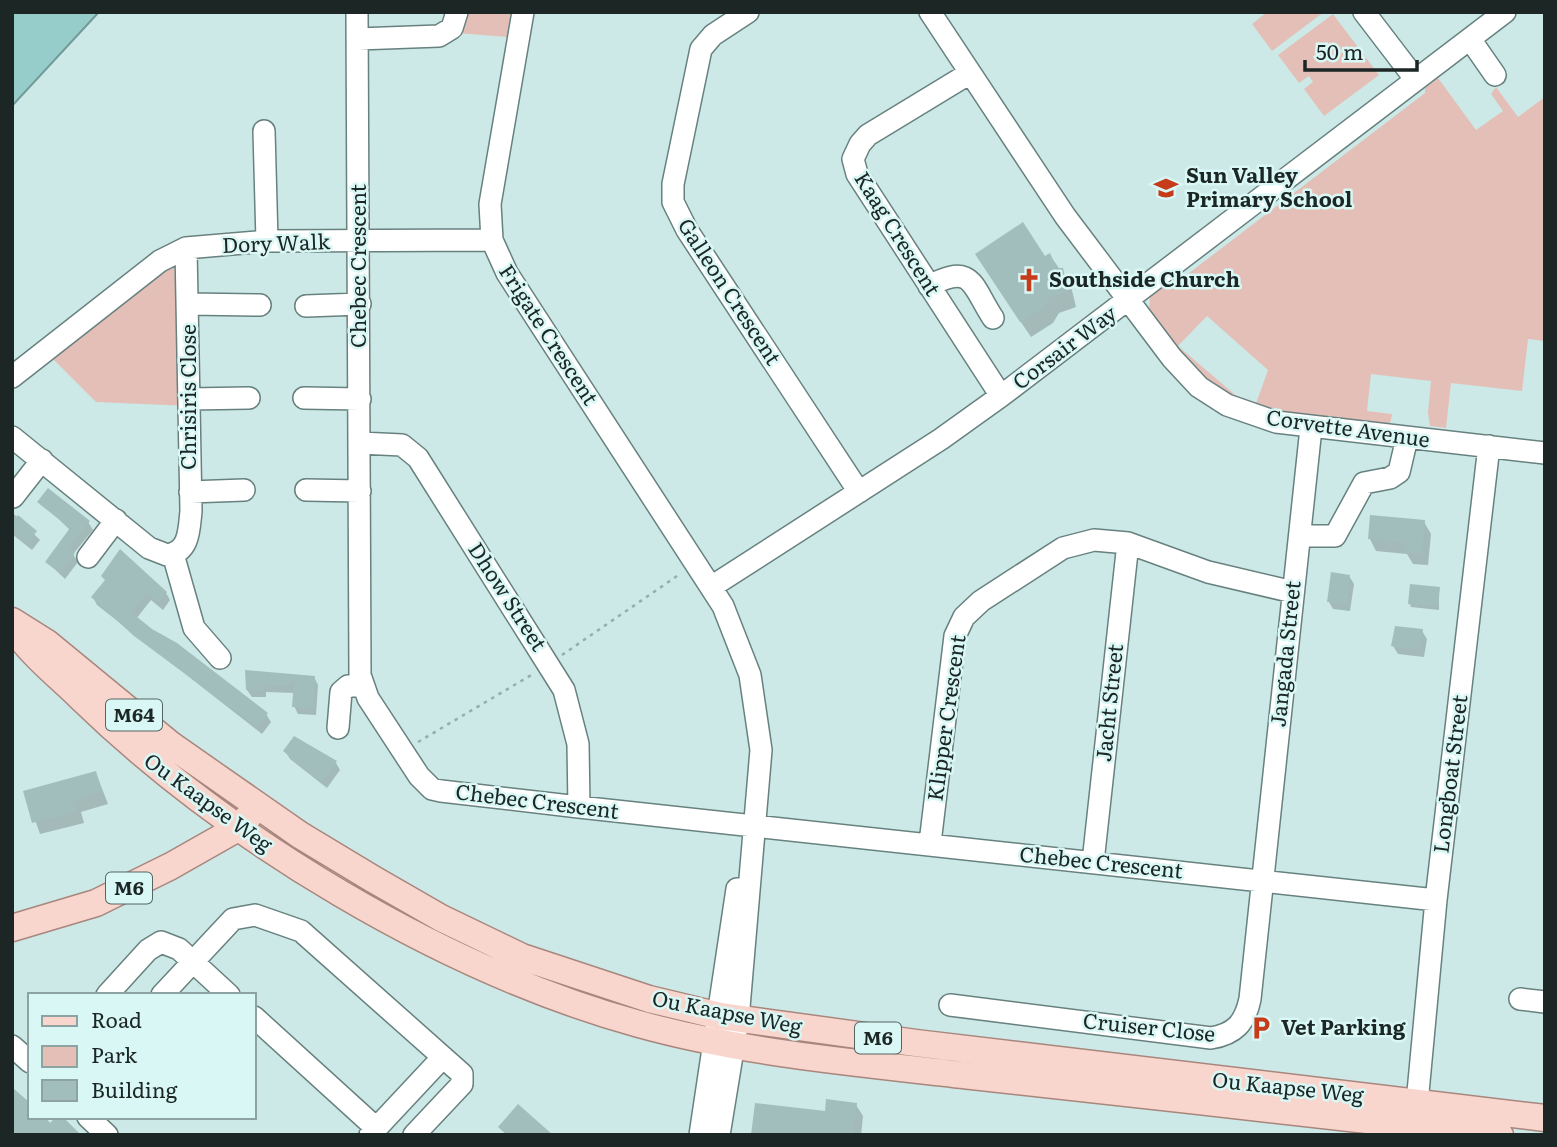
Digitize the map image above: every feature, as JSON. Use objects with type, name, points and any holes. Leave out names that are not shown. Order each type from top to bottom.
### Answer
[{"type":"main road","name":"Ou Kaapse Weg","points":[[12,621],[47,643],[171,745],[258,807],[441,918],[522,957],[649,999],[729,1017],[1006,1055],[1500,1135]]},
{"type":"main road","name":"Ou Kaapse Weg","points":[[12,628],[36,657],[155,766],[238,828],[424,939],[499,975],[635,1023],[725,1044],[1415,1121],[1545,1118]]},
{"type":"main road","name":"M6","points":[[12,928],[96,903],[160,872],[238,828],[258,807]]},
{"type":"street","name":"Chebec Crescent","points":[[357,12],[363,685],[419,776],[432,789],[754,831],[930,843],[1436,900]]},
{"type":"street","points":[[358,39],[439,36],[452,28],[457,12]]},
{"type":"street","name":"Frigate Crescent","points":[[523,12],[493,180],[490,220],[492,240],[507,273],[712,587],[742,648],[757,707],[761,750],[754,831],[739,876],[725,1044]]},
{"type":"street","name":"Galleon Crescent","points":[[748,12],[713,35],[701,49],[673,184],[673,202],[687,230],[859,492]]},
{"type":"street","name":"Corvette Avenue","points":[[930,12],[1065,216],[1128,300],[1199,387],[1252,416],[1311,428],[1545,453]]},
{"type":"street","points":[[1364,12],[1416,80]]},
{"type":"street","name":"Corsair Way","points":[[712,587],[1001,396],[1505,12]]},
{"type":"street","points":[[1470,39],[1495,75]]},
{"type":"street","name":"Kaag Crescent","points":[[970,73],[868,135],[853,159],[857,174],[1001,396]]},
{"type":"street","points":[[264,131],[267,241]]},
{"type":"street","name":"Dory Walk","points":[[186,248],[267,241],[492,240]]},
{"type":"street","points":[[12,377],[160,261],[186,248]]},
{"type":"street","name":"Chrisiris Close","points":[[173,554],[188,538],[190,492],[186,248]]},
{"type":"street","points":[[929,286],[953,274],[962,275],[970,281],[993,318]]},
{"type":"street","points":[[189,304],[260,305]]},
{"type":"street","points":[[306,306],[359,304]]},
{"type":"street","points":[[190,399],[248,398]]},
{"type":"street","points":[[304,398],[360,398]]},
{"type":"street","name":"Jangada Street","points":[[1262,881],[1311,428]]},
{"type":"street","points":[[12,438],[149,548],[160,554],[173,554],[191,621],[220,658]]},
{"type":"street","points":[[1300,536],[1335,536],[1364,484],[1390,478],[1399,472],[1407,438]]},
{"type":"street","name":"Dhow Street","points":[[360,443],[402,445],[418,458],[550,664],[574,722],[580,771],[579,807]]},
{"type":"street","name":"Longboat Street","points":[[1415,1121],[1436,900],[1489,446]]},
{"type":"street","points":[[13,497],[41,460]]},
{"type":"street","points":[[190,492],[244,490]]},
{"type":"street","points":[[306,490],[360,491]]},
{"type":"street","points":[[88,557],[116,520]]},
{"type":"street","name":"Klipper Crescent","points":[[930,843],[955,636],[964,617],[981,601],[1063,548],[1094,540],[1128,543],[1208,572],[1293,592]]},
{"type":"street","name":"Jacht Street","points":[[1093,862],[1128,543]]},
{"type":"street","points":[[338,728],[341,692],[348,685],[363,685]]},
{"type":"street","name":"Cruiser Close","points":[[950,1005],[1211,1038],[1225,1036],[1236,1029],[1247,1014],[1262,881]]},
{"type":"street","points":[[164,993],[233,919],[242,915],[255,915],[301,931],[462,1074],[463,1080],[414,1135]]},
{"type":"street","points":[[109,993],[154,944],[171,944],[227,993]]},
{"type":"street","points":[[1520,999],[1545,1002]]},
{"type":"street","points":[[256,1019],[373,1131],[443,1057]]},
{"type":"street","points":[[700,1135],[725,1044]]},
{"type":"street","points":[[719,1135],[725,1044]]},
{"type":"street","points":[[12,1046],[28,1060]]},
{"type":"street","points":[[90,1119],[107,1135]]},
{"type":"green space","points":[[457,12],[527,12],[520,38],[445,32]]},
{"type":"green space","points":[[1267,12],[1324,12],[1272,51],[1252,24]]},
{"type":"green space","points":[[1333,14],[1379,75],[1324,116],[1304,89],[1313,82],[1309,76],[1299,83],[1278,55]]},
{"type":"green space","points":[[1438,78],[1476,130],[1503,111],[1491,94],[1496,87],[1518,117],[1545,97],[1545,341],[1528,339],[1522,391],[1451,383],[1446,428],[1430,426],[1428,413],[1431,381],[1371,374],[1367,411],[1392,414],[1389,428],[1254,409],[1268,370],[1207,316],[1178,346],[1240,399],[1238,402],[1193,370],[1149,314],[1150,295],[1166,282],[1176,283],[1425,93],[1425,88]]},
{"type":"green space","points":[[164,266],[186,271],[190,406],[96,402],[45,351]]},
{"type":"water","points":[[12,12],[99,12],[12,106]]},
{"type":"building","name":"Southside Church","points":[[1023,222],[1045,256],[1050,253],[1056,268],[1063,268],[1068,291],[1050,297],[1044,307],[1020,322],[975,254]]},
{"type":"building","points":[[48,488],[90,521],[68,548],[75,553],[60,573],[45,562],[70,528],[37,502]]},
{"type":"building","points":[[18,515],[37,531],[28,543],[12,531],[12,522]]},
{"type":"building","points":[[1370,515],[1425,520],[1422,554],[1404,552],[1405,543],[1368,539]]},
{"type":"building","points":[[120,549],[167,592],[158,603],[146,594],[131,612],[152,629],[177,643],[268,713],[257,727],[134,636],[91,597],[105,580],[101,576]]},
{"type":"building","points":[[1331,572],[1350,575],[1347,604],[1327,602]]},
{"type":"building","points":[[1410,584],[1440,587],[1438,607],[1408,604]]},
{"type":"building","points":[[1395,626],[1423,629],[1420,650],[1391,646]]},
{"type":"building","points":[[245,670],[315,676],[313,708],[292,707],[294,679],[288,686],[263,685],[263,690],[246,690]]},
{"type":"building","points":[[294,736],[337,761],[322,782],[283,751]]},
{"type":"building","points":[[96,771],[102,792],[75,800],[78,811],[32,823],[23,791]]},
{"type":"building","points":[[12,1087],[28,1101],[28,1119],[47,1119],[50,1123],[54,1119],[65,1119],[81,1135],[12,1135]]},
{"type":"building","points":[[826,1099],[857,1103],[853,1135],[751,1135],[755,1103],[825,1111]]},
{"type":"building","points":[[518,1104],[553,1135],[507,1135],[498,1127]]},
{"type":"place","name":"Sun Valley Primary School","points":[[1166,188]]},
{"type":"place","name":"Southside Church","points":[[1029,280]]},
{"type":"place","name":"Vet Parking","points":[[1261,1028]]}]
